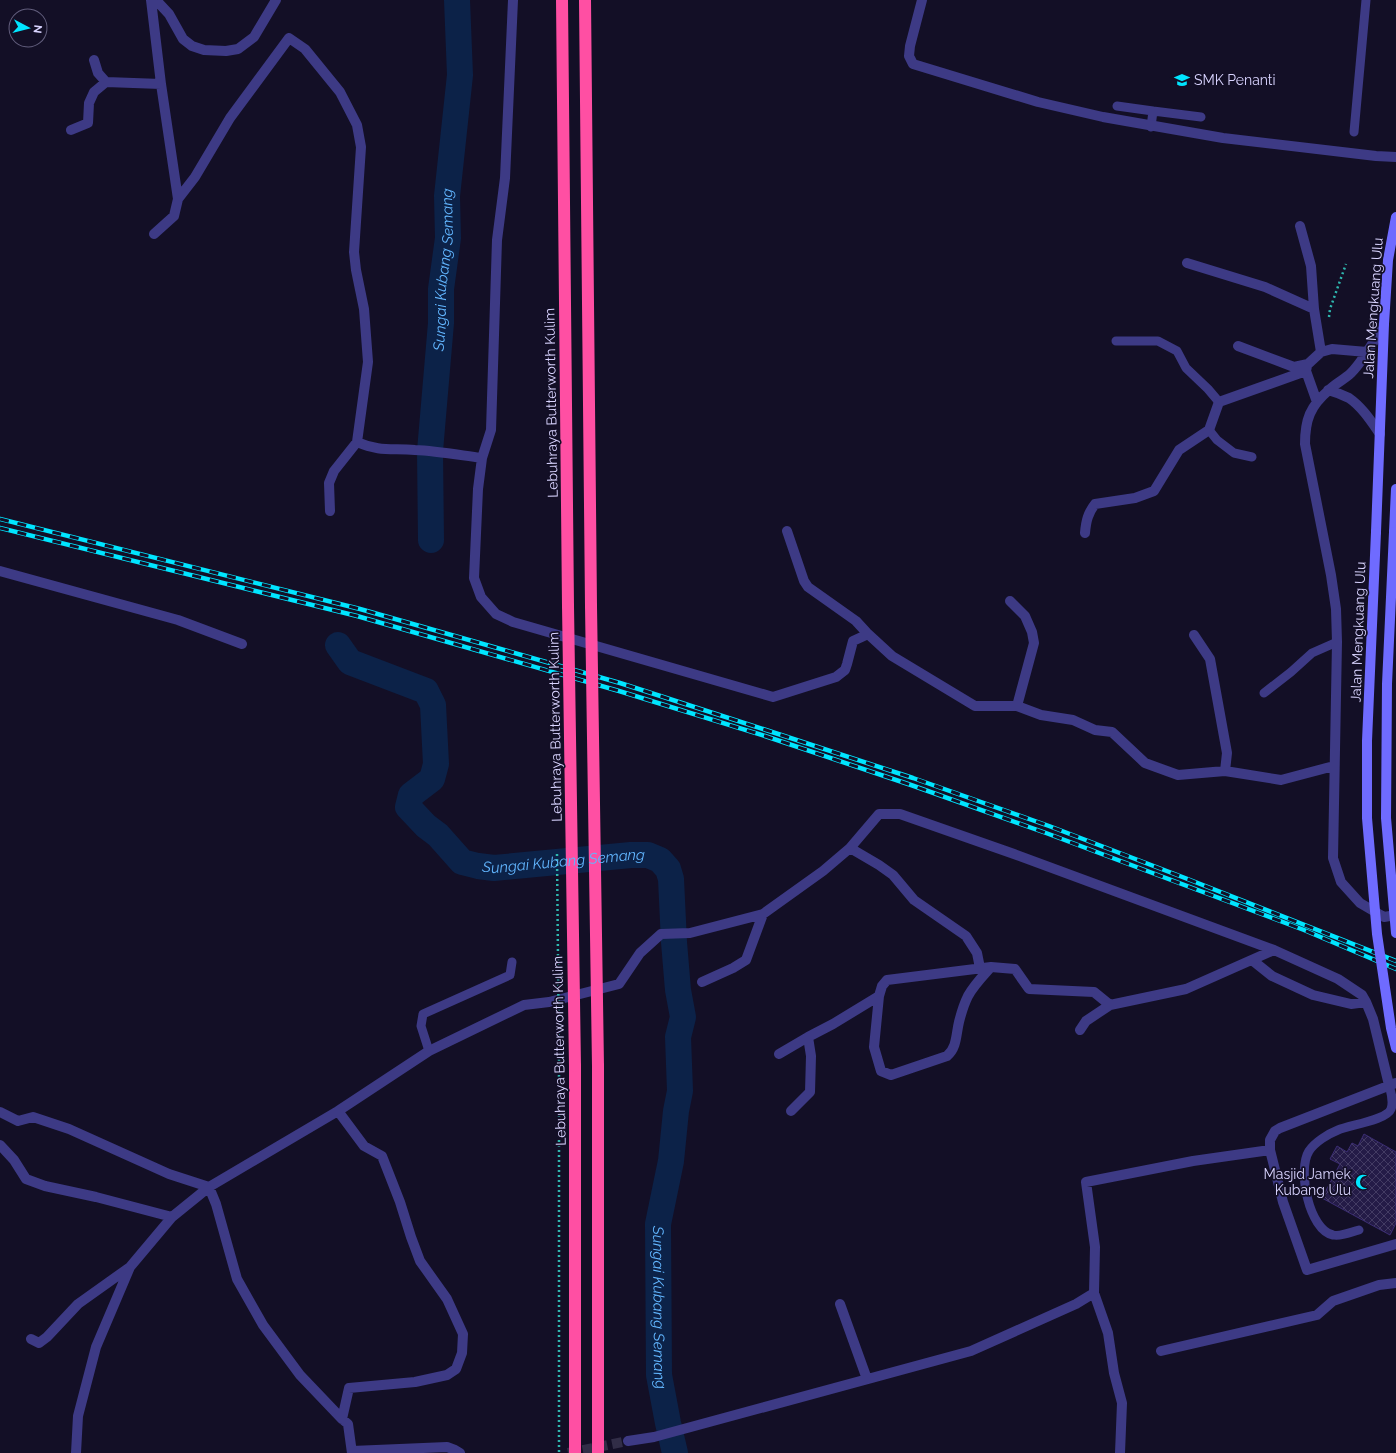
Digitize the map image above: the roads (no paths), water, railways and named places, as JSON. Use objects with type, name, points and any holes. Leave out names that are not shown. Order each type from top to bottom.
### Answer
[{"type":"highway","name":"Lebuhraya Butterworth Kulim","points":[[562,0],[568,606],[575,1066],[575,1453]]},
{"type":"highway","points":[[585,0],[591,606],[598,1066],[598,1453]]},
{"type":"main road","name":"Jalan Mengkuang Ulu","points":[[1396,217],[1388,260],[1384,324],[1367,741],[1367,818],[1377,934],[1390,1028],[1396,1048]]},
{"type":"main road","points":[[1396,489],[1387,684],[1386,818],[1396,933]]},
{"type":"street","points":[[151,0],[161,84],[178,199],[174,216],[154,234]]},
{"type":"street","points":[[156,0],[169,14],[184,40],[192,46],[204,50],[226,51],[238,49],[254,37],[276,0]]},
{"type":"street","points":[[513,0],[505,178],[497,240],[491,430],[482,458],[478,489],[474,578],[481,597],[496,614],[513,622],[773,697],[836,677],[845,670],[853,641],[866,635],[867,633]]},
{"type":"street","points":[[922,0],[910,46],[909,56],[914,64],[1059,108],[1151,127],[1284,146],[1396,157]]},
{"type":"street","points":[[178,199],[195,177],[230,118],[290,38],[305,49],[340,92],[357,125],[361,147],[354,252],[364,310],[368,362],[358,442],[334,471],[330,483],[330,511]]},
{"type":"street","points":[[94,60],[98,73],[106,82]]},
{"type":"street","points":[[71,130],[88,123],[89,103],[94,92],[106,82],[161,84]]},
{"type":"street","points":[[1300,226],[1311,266],[1314,309],[1321,352]]},
{"type":"street","points":[[1187,263],[1265,287],[1314,309]]},
{"type":"street","points":[[1384,324],[1352,373],[1328,390],[1308,415],[1305,428],[1305,444],[1331,575],[1336,609],[1333,858],[1341,882],[1360,904],[1384,917],[1396,916]]},
{"type":"street","points":[[1238,346],[1294,367],[1307,368]]},
{"type":"street","points":[[1085,533],[1085,523],[1088,513],[1095,504],[1136,498],[1154,491],[1179,450],[1209,430],[1219,402],[1307,368],[1321,352],[1332,349],[1367,352]]},
{"type":"street","points":[[1307,368],[1317,402]]},
{"type":"street","points":[[1328,390],[1348,398],[1359,407],[1369,417],[1380,434]]},
{"type":"street","points":[[358,442],[370,447],[389,450],[414,450],[482,458]]},
{"type":"street","points":[[787,530],[804,581],[808,587],[856,620],[867,633],[892,656],[974,706],[1017,706],[1041,715],[1073,720],[1095,730],[1112,732],[1145,762],[1178,775],[1225,771],[1281,780],[1334,766]]},
{"type":"street","points":[[0,571],[178,620],[242,644]]},
{"type":"street","points":[[1010,601],[1026,616],[1032,632],[1034,643],[1017,706]]},
{"type":"street","points":[[1194,634],[1210,659],[1227,753],[1225,771]]},
{"type":"street","points":[[31,1339],[39,1343],[47,1338],[78,1304],[130,1267],[172,1217],[210,1187],[338,1111],[429,1051],[524,1005],[549,1002],[619,984],[640,953],[661,934],[690,933],[763,914],[823,871],[850,848],[879,814],[900,814],[1014,854],[1274,950],[1338,979],[1362,995],[1373,1019],[1392,1084],[1280,1128],[1275,1131],[1270,1140],[1270,1150],[1283,1202],[1306,1270],[1396,1244]]},
{"type":"street","points":[[850,848],[893,875],[914,900],[966,936],[977,953],[980,968]]},
{"type":"street","points":[[702,982],[733,968],[746,960],[763,914]]},
{"type":"street","points":[[1080,1030],[1086,1021],[1110,1005],[1186,989],[1274,950]]},
{"type":"street","points":[[1252,960],[1272,976],[1313,995],[1351,1004],[1366,1002]]},
{"type":"street","points":[[991,967],[973,987],[968,997],[959,1021],[954,1047],[951,1053],[947,1056],[891,1075],[881,1071],[874,1047],[879,996],[882,986],[887,980],[991,967],[1015,969],[1029,989],[1094,992],[1110,1005]]},
{"type":"street","points":[[779,1054],[879,996]]},
{"type":"street","points":[[791,1111],[810,1092],[810,1056],[808,1037]]},
{"type":"street","points":[[338,1111],[364,1146],[382,1156],[400,1202],[420,1261],[447,1299],[463,1334],[462,1353],[456,1369],[447,1375],[415,1382],[349,1388],[342,1419]]},
{"type":"street","points":[[0,1112],[18,1122],[33,1118],[69,1129],[170,1174],[210,1187]]},
{"type":"street","points":[[0,1145],[14,1160],[26,1179],[45,1186],[96,1197],[172,1217]]},
{"type":"street","points":[[1120,1453],[1122,1403],[1114,1373],[1108,1333],[1094,1293],[1095,1247],[1086,1182],[1193,1162],[1270,1150]]},
{"type":"street","points":[[210,1187],[237,1278],[263,1325],[300,1375],[348,1424],[352,1452],[447,1447],[460,1453]]},
{"type":"street","points":[[76,1453],[78,1416],[96,1347],[130,1267]]},
{"type":"street","points":[[1161,1351],[1317,1315],[1333,1301],[1379,1285],[1396,1283]]},
{"type":"street","points":[[628,1441],[654,1437],[971,1351],[1076,1304],[1094,1293]]},
{"type":"street","points":[[840,1304],[867,1379]]},
{"type":"lane","points":[[1354,132],[1366,0]]},
{"type":"lane","points":[[1117,106],[1200,117]]},
{"type":"lane","points":[[1151,127],[1152,111]]},
{"type":"lane","points":[[1116,341],[1158,341],[1177,351],[1186,368],[1219,402]]},
{"type":"lane","points":[[1209,430],[1217,440],[1234,453],[1252,456]]},
{"type":"lane","points":[[1264,693],[1312,653],[1336,642]]},
{"type":"lane","points":[[429,1051],[421,1026],[423,1014],[510,975],[512,962]]},
{"type":"lane","points":[[1359,1230],[1342,1235],[1332,1235],[1323,1230],[1317,1223],[1306,1196],[1304,1169],[1309,1152],[1321,1140],[1338,1130],[1385,1116],[1391,1110],[1392,1084]]},
{"type":"waterway","name":"Sungai Kubang Semang","points":[[431,540],[430,451],[441,323],[441,289],[448,238],[447,196],[460,75],[457,0]]},
{"type":"waterway","name":"Sungai Kubang Semang","points":[[338,645],[350,662],[426,691],[433,705],[436,764],[432,779],[411,795],[408,807],[426,826],[438,835],[462,862],[494,868],[631,855],[648,855],[660,860],[668,869],[671,879],[678,990],[683,1017],[678,1037],[680,1091],[676,1111],[671,1161],[658,1224],[659,1375],[675,1453]]},
{"type":"tunnel","points":[[568,1453],[628,1441]]},
{"type":"railway","points":[[0,519],[360,609],[620,683],[913,778],[1049,826],[1396,961]]},
{"type":"railway","points":[[0,528],[357,616],[619,691],[765,736],[911,785],[1046,833],[1304,930],[1396,969]]},
{"type":"place","name":"SMK Penanti","points":[[1182,80]]},
{"type":"place","name":"Masjid Jamek Kubang Ulu","points":[[1363,1182]]}]
